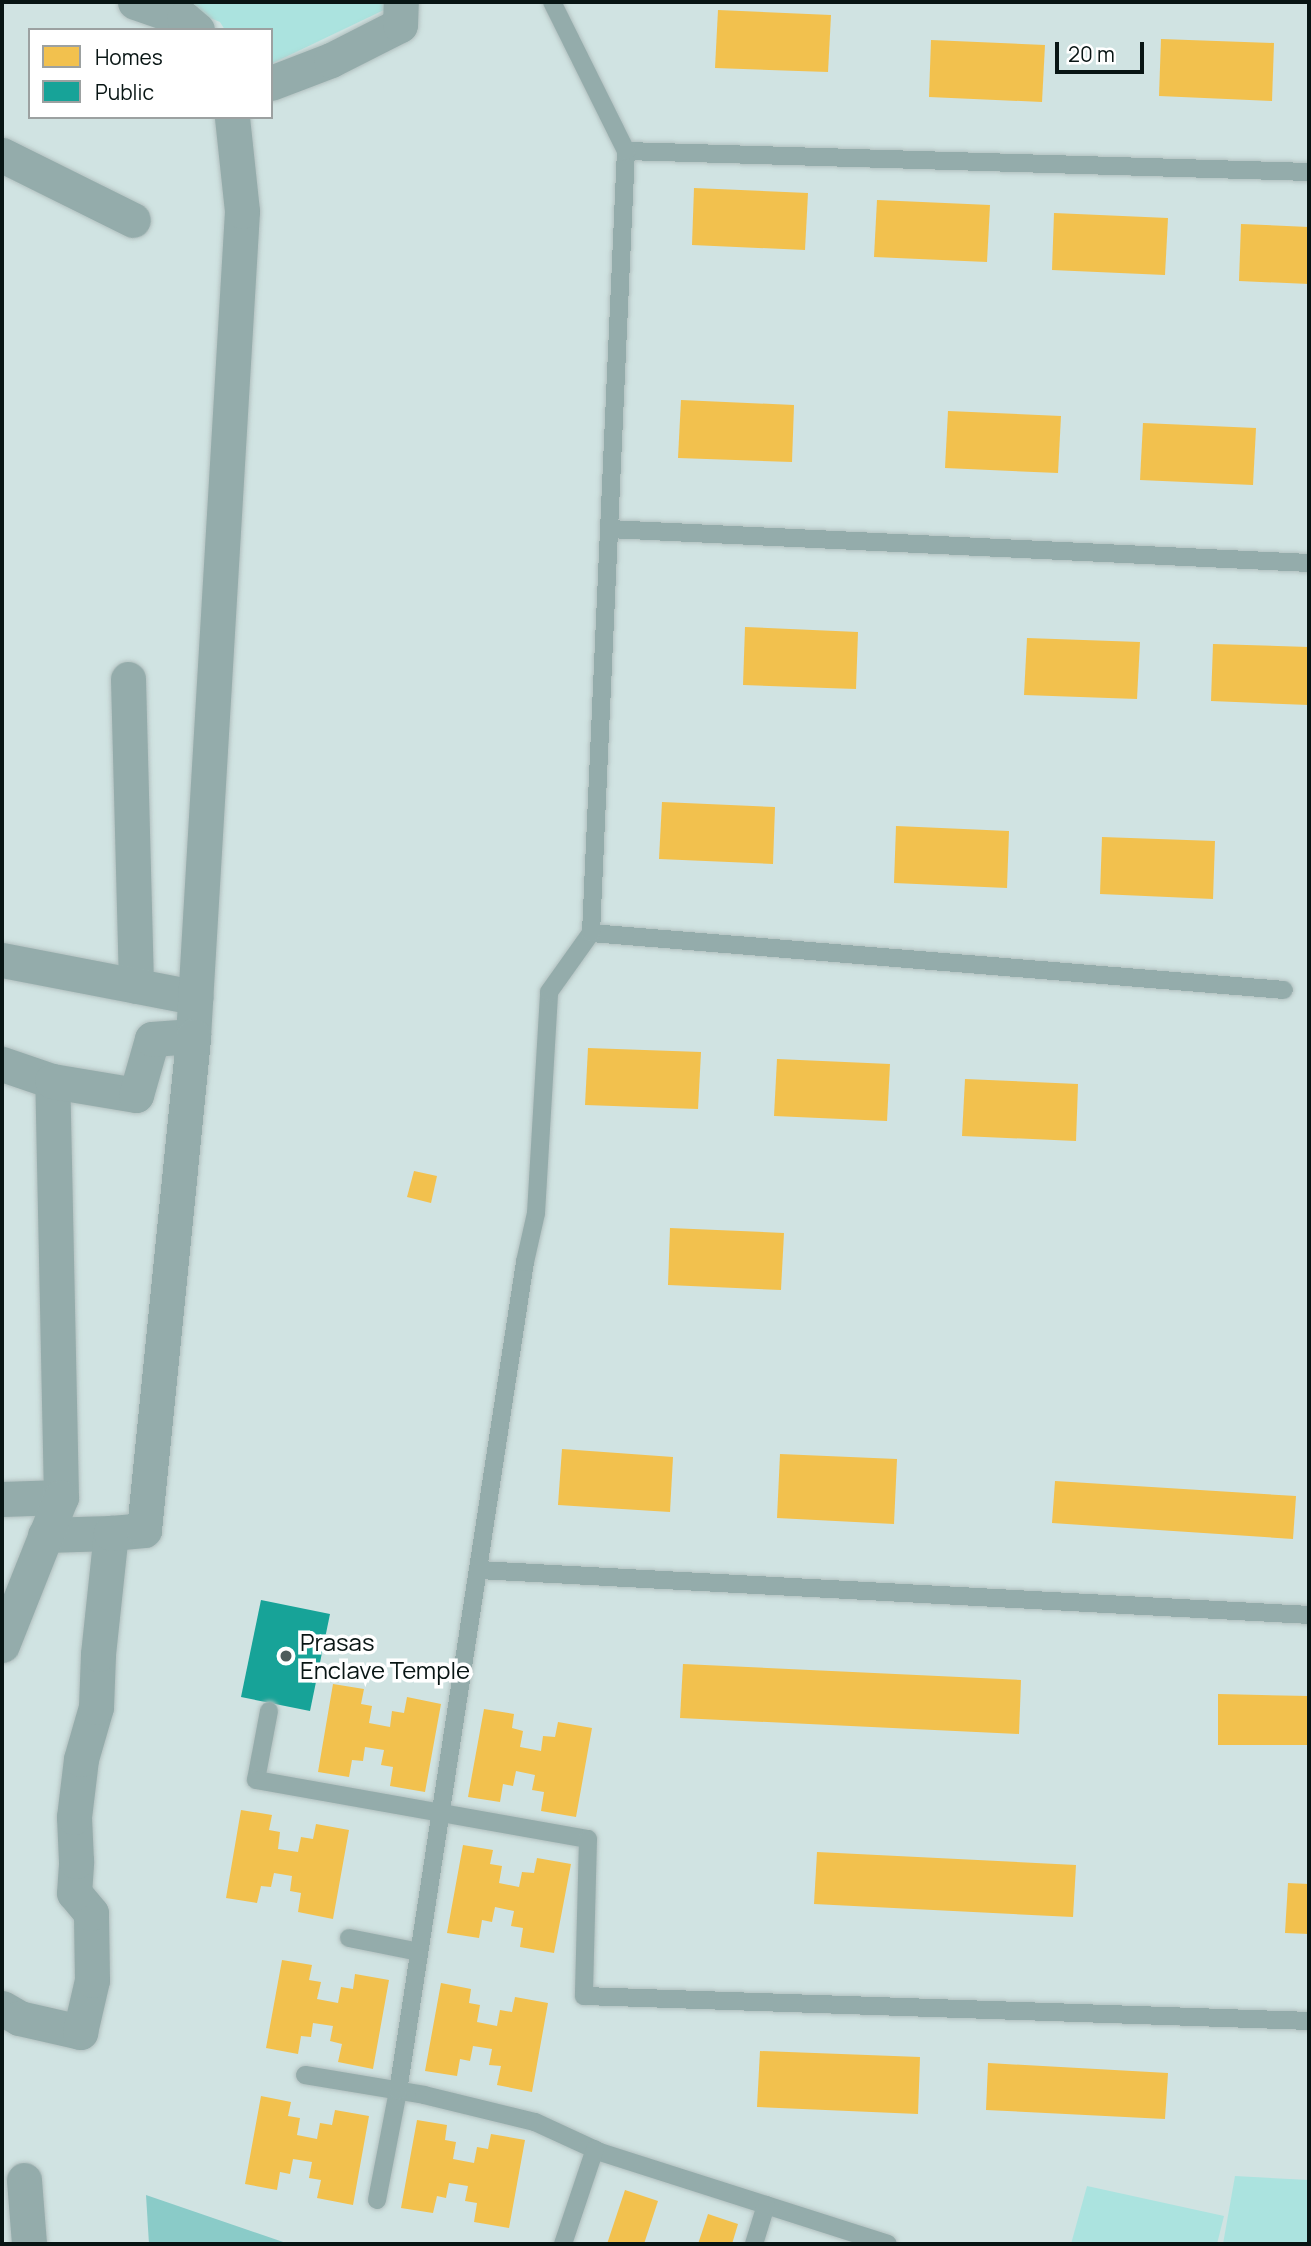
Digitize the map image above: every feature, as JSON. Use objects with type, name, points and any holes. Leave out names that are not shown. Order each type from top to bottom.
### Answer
[{"type":"street","points":[[135,2],[184,19],[195,28]]},
{"type":"street","points":[[273,82],[331,60],[400,25],[401,2]]},
{"type":"street","points":[[45,1535],[111,1534],[144,1530],[193,1036],[243,211],[232,119]]},
{"type":"street","points":[[2,155],[133,219]]},
{"type":"street","points":[[128,679],[136,986]]},
{"type":"street","points":[[2,960],[195,997]]},
{"type":"street","points":[[2,1064],[52,1081],[136,1095],[152,1039],[193,1036]]},
{"type":"street","points":[[2,1645],[61,1497],[52,1081]]},
{"type":"street","points":[[2,1499],[61,1497]]},
{"type":"street","points":[[2,2008],[19,2018],[80,2032],[83,2024],[92,1980],[93,1944],[91,1913],[74,1893],[74,1817],[81,1759],[96,1707],[97,1654],[111,1534]]},
{"type":"street","points":[[24,2180],[29,2244]]},
{"type":"lane","points":[[377,2200],[398,2091],[525,1262],[536,1213],[549,992],[591,933],[626,151],[552,2]]},
{"type":"lane","points":[[626,151],[1309,172]]},
{"type":"lane","points":[[609,529],[1309,563]]},
{"type":"lane","points":[[591,933],[1284,989]]},
{"type":"lane","points":[[479,1570],[1309,1615]]},
{"type":"lane","points":[[269,1711],[256,1780],[588,1839],[584,1996],[1309,2021]]},
{"type":"lane","points":[[349,1938],[419,1952]]},
{"type":"lane","points":[[305,2075],[398,2091],[535,2122],[595,2149],[888,2244]]},
{"type":"lane","points":[[563,2244],[595,2149]]},
{"type":"lane","points":[[754,2244],[766,2205]]},
{"type":"shaded area","points":[[170,2],[386,2],[386,9],[273,63],[273,28],[224,28],[220,22]]},
{"type":"shaded area","points":[[1235,2176],[1309,2180],[1309,2244],[1223,2244]]},
{"type":"shaded area","points":[[1087,2186],[1224,2216],[1217,2244],[1071,2244]]},
{"type":"shaded area","points":[[146,2195],[289,2244],[149,2244]]},
{"type":"building: Homes","points":[[718,10],[831,15],[828,72],[715,68]]},
{"type":"building: Homes","points":[[1161,39],[1274,43],[1272,101],[1159,96]]},
{"type":"building: Homes","points":[[931,40],[1045,45],[1042,102],[929,97]]},
{"type":"building: Homes","points":[[694,188],[808,193],[805,250],[692,245]]},
{"type":"building: Homes","points":[[877,200],[990,205],[987,262],[874,257]]},
{"type":"building: Homes","points":[[1054,213],[1168,218],[1165,275],[1052,270]]},
{"type":"building: Homes","points":[[1241,224],[1309,227],[1309,284],[1239,281]]},
{"type":"building: Homes","points":[[681,400],[794,405],[792,462],[678,458]]},
{"type":"building: Homes","points":[[948,411],[1061,416],[1058,473],[945,468]]},
{"type":"building: Homes","points":[[1143,423],[1256,428],[1253,485],[1140,480]]},
{"type":"building: Homes","points":[[745,627],[858,632],[856,689],[743,685]]},
{"type":"building: Homes","points":[[1027,638],[1140,642],[1137,699],[1024,695]]},
{"type":"building: Homes","points":[[1213,644],[1309,647],[1309,705],[1211,701]]},
{"type":"building: Homes","points":[[662,802],[775,807],[773,864],[659,859]]},
{"type":"building: Homes","points":[[896,826],[1009,831],[1007,888],[894,883]]},
{"type":"building: Homes","points":[[1102,837],[1215,841],[1213,899],[1100,894]]},
{"type":"building: Homes","points":[[588,1048],[701,1052],[698,1109],[585,1105]]},
{"type":"building: Homes","points":[[777,1059],[890,1064],[887,1121],[774,1116]]},
{"type":"building: Homes","points":[[965,1079],[1078,1084],[1076,1141],[962,1136]]},
{"type":"building: Homes","points":[[414,1171],[437,1176],[431,1203],[407,1197]]},
{"type":"building: Homes","points":[[670,1228],[784,1233],[781,1290],[668,1285]]},
{"type":"building: Homes","points":[[562,1449],[673,1457],[670,1512],[558,1505]]},
{"type":"building: Homes","points":[[780,1454],[897,1459],[894,1524],[777,1518]]},
{"type":"building: Homes","points":[[1055,1481],[1296,1496],[1293,1539],[1052,1523]]},
{"type":"building: Homes","points":[[683,1664],[1021,1680],[1019,1734],[680,1718]]},
{"type":"building: Homes","points":[[333,1684],[364,1689],[361,1704],[372,1706],[369,1723],[390,1727],[392,1711],[404,1713],[407,1697],[441,1704],[425,1792],[390,1786],[393,1767],[381,1765],[384,1750],[365,1747],[363,1761],[352,1760],[349,1777],[318,1772]]},
{"type":"building: Homes","points":[[1218,1694],[1309,1696],[1309,1745],[1218,1745]]},
{"type":"building: Homes","points":[[484,1709],[514,1714],[512,1728],[523,1731],[520,1747],[541,1751],[543,1736],[555,1737],[558,1722],[592,1728],[576,1817],[541,1811],[544,1792],[532,1790],[535,1775],[516,1771],[513,1786],[503,1784],[500,1802],[468,1797]]},
{"type":"building: Homes","points":[[241,1810],[272,1815],[269,1830],[280,1832],[278,1849],[298,1852],[301,1837],[313,1839],[316,1824],[349,1830],[333,1919],[298,1912],[301,1893],[290,1891],[292,1876],[274,1873],[271,1887],[261,1886],[257,1903],[226,1898]]},
{"type":"building: Homes","points":[[463,1845],[493,1850],[490,1864],[502,1866],[499,1883],[519,1887],[522,1872],[534,1873],[537,1858],[571,1864],[554,1953],[520,1947],[523,1928],[511,1926],[514,1911],[495,1907],[492,1922],[482,1920],[479,1938],[447,1933]]},
{"type":"building: Homes","points":[[817,1852],[1076,1865],[1073,1917],[814,1904]]},
{"type":"building: Homes","points":[[1288,1883],[1309,1884],[1309,1934],[1285,1933]]},
{"type":"building: Homes","points":[[282,1960],[312,1965],[309,1980],[321,1982],[317,1999],[338,2003],[341,1987],[353,1989],[355,1974],[389,1980],[373,2069],[338,2062],[342,2044],[330,2041],[333,2026],[313,2023],[311,2037],[301,2036],[298,2054],[266,2048]]},
{"type":"building: Homes","points":[[441,1983],[471,1989],[469,2003],[480,2005],[477,2022],[497,2026],[500,2010],[512,2012],[515,1997],[548,2003],[532,2092],[497,2085],[501,2066],[489,2065],[492,2049],[473,2046],[470,2061],[460,2059],[457,2076],[425,2071]]},
{"type":"building: Homes","points":[[760,2051],[920,2057],[918,2114],[757,2107]]},
{"type":"building: Homes","points":[[988,2063],[1168,2073],[1165,2119],[986,2110]]},
{"type":"building: Homes","points":[[261,2096],[291,2102],[288,2116],[300,2118],[297,2135],[317,2139],[320,2123],[332,2125],[335,2110],[369,2116],[353,2205],[317,2198],[321,2180],[309,2178],[312,2162],[293,2159],[290,2174],[280,2172],[277,2190],[245,2184]]},
{"type":"building: Homes","points":[[417,2120],[447,2125],[445,2140],[456,2142],[453,2159],[474,2163],[477,2147],[488,2149],[491,2134],[525,2140],[509,2228],[474,2222],[477,2203],[465,2201],[468,2186],[449,2183],[446,2198],[437,2196],[433,2213],[401,2208]]},
{"type":"building: Homes","points":[[625,2190],[658,2201],[644,2244],[607,2244]]},
{"type":"building: Homes","points":[[708,2214],[738,2224],[732,2244],[698,2244]]},
{"type":"building: Public","name":"Prasas Enclave Temple","points":[[261,1600],[330,1614],[310,1711],[241,1697]]},
{"type":"place","name":"Prasas Enclave Temple","points":[[286,1656]]}]
